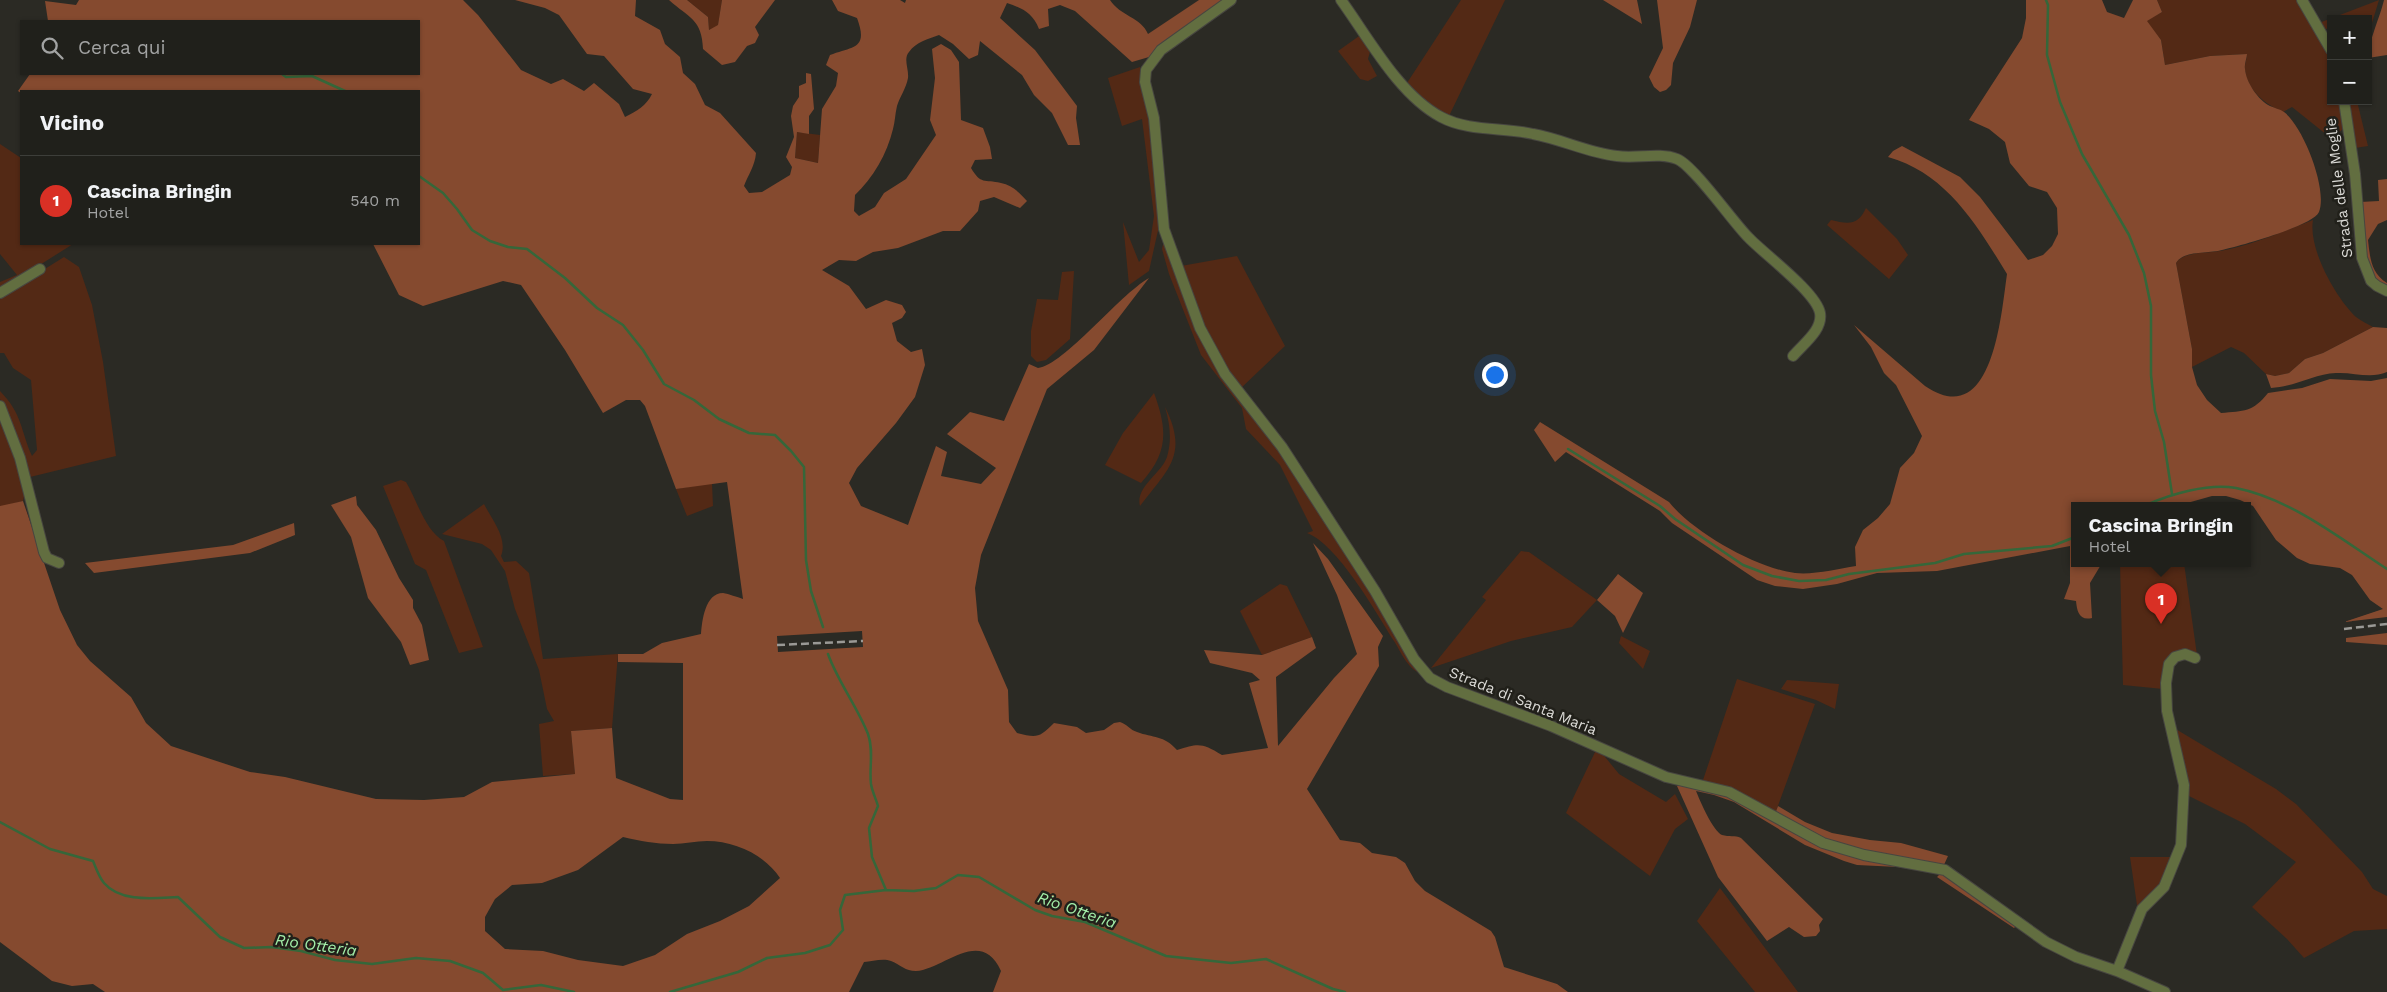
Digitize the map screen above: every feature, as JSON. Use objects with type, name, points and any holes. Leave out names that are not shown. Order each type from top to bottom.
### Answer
[{"type":"street","name":"Strada di Santa Maria","points":[[1231,0],[1161,50],[1146,70],[1145,82],[1154,118],[1164,229],[1200,328],[1226,374],[1282,447],[1375,591],[1414,659],[1430,678],[1440,685],[1551,726],[1666,777],[1717,788],[1733,794],[1823,843],[1864,854],[1945,870],[2042,939],[2076,956],[2165,992]]},
{"type":"street","points":[[1341,0],[1401,82],[1427,108],[1443,118],[1473,126],[1538,134],[1614,156],[1668,157],[1684,162],[1747,236],[1815,302],[1820,315],[1819,324],[1792,356]]},
{"type":"street","points":[[2302,0],[2327,43]]},
{"type":"street","name":"Strada delle Moglie","points":[[2345,105],[2355,174],[2362,258],[2371,281],[2376,286],[2387,291]]},
{"type":"street","points":[[0,293],[40,269]]},
{"type":"street","points":[[0,406],[20,458],[44,552],[47,558],[59,563]]},
{"type":"street","points":[[2117,971],[2142,910],[2164,887],[2180,847],[2184,785],[2168,716],[2166,683],[2169,664],[2174,657],[2183,654],[2196,658]]},
{"type":"shaded area","points":[[79,0],[463,0],[478,15],[521,70],[551,84],[563,79],[584,91],[594,83],[619,104],[625,117],[641,108],[652,94],[633,89],[604,56],[587,54],[559,15],[545,8],[515,0],[636,0],[635,16],[660,30],[665,44],[680,57],[683,73],[695,84],[705,105],[720,113],[756,153],[753,166],[744,186],[749,193],[762,192],[790,175],[792,167],[786,157],[794,137],[791,116],[793,106],[799,97],[799,86],[806,83],[806,73],[811,74],[814,109],[809,116],[809,134],[797,132],[795,158],[818,163],[822,109],[836,86],[838,73],[826,65],[830,55],[856,45],[860,41],[861,36],[857,18],[838,11],[832,0],[900,0],[905,3],[906,0],[1110,0],[1119,10],[1141,24],[1148,34],[1199,0],[1223,0],[1149,57],[1132,62],[1075,11],[1060,5],[1048,9],[1049,26],[1039,29],[1037,23],[1030,15],[1007,3],[1000,18],[1035,50],[1077,106],[1076,118],[1080,145],[1068,145],[1052,113],[1034,95],[1022,75],[980,41],[978,55],[969,59],[953,44],[939,35],[919,43],[909,52],[906,61],[908,78],[897,106],[894,126],[887,147],[868,181],[855,195],[854,211],[859,216],[875,207],[884,193],[906,179],[936,135],[930,120],[935,78],[932,49],[941,44],[951,50],[959,62],[961,120],[983,128],[990,147],[992,159],[975,160],[971,168],[980,179],[1012,187],[1027,201],[1020,208],[994,197],[980,201],[978,211],[960,231],[943,231],[898,248],[873,252],[856,261],[839,260],[822,270],[849,286],[866,309],[886,300],[902,305],[906,312],[902,318],[892,323],[897,341],[911,352],[922,349],[925,365],[915,397],[896,423],[857,468],[849,483],[861,506],[908,525],[936,446],[947,452],[941,476],[981,484],[996,468],[947,434],[970,412],[1004,421],[1029,364],[1038,368],[1049,364],[1062,355],[1123,299],[1149,278],[1094,350],[1047,389],[981,555],[975,588],[978,621],[1008,690],[1009,722],[1017,733],[1029,736],[1045,732],[1054,723],[1077,727],[1086,733],[1104,730],[1114,723],[1120,722],[1135,731],[1163,739],[1177,750],[1200,745],[1222,755],[1268,748],[1249,683],[1260,680],[1252,673],[1210,663],[1204,650],[1262,655],[1312,637],[1316,648],[1276,677],[1278,746],[1334,678],[1357,654],[1337,595],[1313,543],[1328,559],[1383,636],[1378,647],[1379,666],[1307,789],[1340,840],[1360,843],[1372,853],[1396,857],[1405,863],[1415,881],[1425,891],[1491,931],[1495,937],[1504,967],[1557,984],[1568,992],[993,992],[1001,971],[993,958],[983,952],[972,951],[927,969],[916,971],[906,969],[888,960],[864,962],[849,992],[105,992],[93,984],[72,986],[52,981],[0,942],[0,506],[23,501],[60,610],[77,645],[90,661],[131,697],[146,723],[171,746],[250,772],[285,777],[376,799],[424,800],[464,797],[492,782],[575,774],[571,731],[612,728],[616,778],[670,799],[683,800],[683,663],[618,662],[618,654],[643,654],[662,643],[701,634],[702,622],[708,603],[712,598],[717,594],[723,593],[743,599],[727,482],[676,489],[645,406],[640,400],[626,400],[603,413],[565,350],[521,285],[503,281],[423,306],[399,295],[374,245],[420,245],[420,90],[18,91],[29,75],[420,75],[420,20],[48,20],[45,1],[76,5]],"holes":[[[862,631],[863,647],[778,652],[777,636]],[[623,837],[648,842],[677,844],[707,841],[728,844],[758,856],[780,878],[749,906],[720,921],[687,934],[655,955],[623,966],[578,960],[543,951],[505,949],[485,931],[485,917],[495,899],[512,885],[542,883],[578,870]]]},
{"type":"shaded area","points":[[669,0],[687,0],[708,17],[709,30],[718,25],[722,0],[775,0],[755,27],[759,35],[755,43],[747,46],[735,62],[722,65],[703,49],[700,31],[693,20]]},
{"type":"shaded area","points":[[687,0],[722,0],[718,26],[709,30],[708,17]]},
{"type":"shaded area","points":[[1461,0],[1505,0],[1449,116],[1430,105],[1407,83]]},
{"type":"shaded area","points":[[1603,0],[1637,0],[1642,24]]},
{"type":"shaded area","points":[[1657,0],[1697,0],[1690,27],[1673,63],[1671,85],[1666,90],[1660,92],[1654,87],[1649,77],[1663,48]]},
{"type":"shaded area","points":[[2026,0],[2102,0],[2107,12],[2124,18],[2133,0],[2157,0],[2162,12],[2147,21],[2161,40],[2165,65],[2210,56],[2247,54],[2246,74],[2253,90],[2261,100],[2284,112],[2299,130],[2317,174],[2321,202],[2319,212],[2304,223],[2275,235],[2222,250],[2190,254],[2176,263],[2192,349],[2192,367],[2197,385],[2207,400],[2221,413],[2236,412],[2253,407],[2268,393],[2302,388],[2330,379],[2371,381],[2387,378],[2387,617],[2344,622],[2383,609],[2370,600],[2352,575],[2340,568],[2310,564],[2297,558],[2276,540],[2251,505],[2251,502],[2244,502],[2226,496],[2212,496],[2191,502],[2071,502],[2071,567],[2100,567],[2090,583],[2092,618],[2088,619],[2081,617],[2076,601],[2064,599],[2070,583],[2070,546],[1937,571],[1877,573],[1837,584],[1803,589],[1775,586],[1757,580],[1672,523],[1660,511],[1566,452],[1555,462],[1534,430],[1540,422],[1669,502],[1693,525],[1726,547],[1762,564],[1795,573],[1810,573],[1856,566],[1855,547],[1863,530],[1878,518],[1890,504],[1900,468],[1914,453],[1922,436],[1896,385],[1884,373],[1871,347],[1854,325],[1925,386],[1948,396],[1966,394],[1979,382],[1989,363],[1996,340],[2007,274],[1984,237],[1958,203],[1943,188],[1927,175],[1909,165],[1888,157],[1893,151],[1902,146],[1960,177],[1980,197],[2028,260],[2043,255],[2052,246],[2058,234],[2057,208],[2047,192],[2029,186],[2010,163],[2005,142],[1989,129],[1969,120],[2022,38],[2026,18]]},
{"type":"shaded area","points":[[2157,0],[2298,0],[2327,48],[2327,105],[2342,105],[2345,127],[2332,139],[2292,107],[2283,112],[2264,101],[2258,96],[2247,78],[2245,68],[2247,54],[2210,56],[2165,65],[2161,40],[2146,21],[2162,12]]},
{"type":"shaded area","points":[[2379,0],[2372,23],[2372,15],[2340,15]]},
{"type":"shaded area","points":[[2384,0],[2387,0],[2387,55],[2372,57],[2372,39]]},
{"type":"shaded area","points":[[2327,20],[2327,29],[2322,27],[2319,23]]},
{"type":"shaded area","points":[[1362,34],[1371,48],[1368,59],[1377,76],[1368,81],[1360,79],[1338,51]]},
{"type":"shaded area","points":[[1140,67],[1140,78],[1149,116],[1159,226],[1149,271],[1129,285],[1123,222],[1139,262],[1149,250],[1154,216],[1142,119],[1122,126],[1108,78]]},
{"type":"shaded area","points":[[2348,105],[2358,105],[2368,146],[2355,148]]},
{"type":"shaded area","points":[[797,132],[820,135],[818,163],[795,158]]},
{"type":"shaded area","points":[[0,144],[20,157],[20,245],[71,245],[0,290],[0,282],[17,275],[0,254]]},
{"type":"shaded area","points":[[2387,179],[2387,220],[2378,224],[2368,240],[2374,270],[2387,283],[2387,289],[2383,288],[2368,271],[2360,202],[2379,201],[2378,180]]},
{"type":"shaded area","points":[[1866,208],[1897,239],[1908,255],[1889,279],[1827,225],[1831,220],[1847,223],[1856,221]]},
{"type":"shaded area","points":[[2313,220],[2315,244],[2319,258],[2332,285],[2356,317],[2373,327],[2323,353],[2305,359],[2289,373],[2275,376],[2266,374],[2244,353],[2231,347],[2192,367],[2192,349],[2176,263],[2187,255],[2238,247]]},
{"type":"shaded area","points":[[1164,240],[1192,317],[1219,372],[1235,397],[1272,440],[1420,673],[1415,671],[1405,659],[1343,564],[1331,550],[1307,533],[1313,531],[1280,465],[1246,429],[1242,408],[1201,355],[1169,274],[1162,249]]},
{"type":"shaded area","points":[[1237,256],[1285,346],[1240,389],[1204,327],[1181,266]]},
{"type":"shaded area","points":[[64,257],[79,267],[92,305],[103,362],[116,456],[26,478],[24,463],[0,399],[0,391],[17,415],[32,456],[37,450],[31,380],[13,368],[4,353],[0,353],[0,297]]},
{"type":"shaded area","points":[[1074,271],[1070,339],[1046,360],[1037,362],[1031,356],[1031,331],[1037,299],[1058,300],[1062,272]]},
{"type":"shaded area","points":[[2373,327],[2387,328],[2387,372],[2374,375],[2328,374],[2271,388],[2266,374],[2275,376],[2289,373],[2305,359],[2323,353]]},
{"type":"shaded area","points":[[1154,393],[1162,419],[1163,441],[1156,462],[1141,483],[1105,465],[1123,433]]},
{"type":"shaded area","points":[[1165,407],[1172,424],[1175,450],[1167,471],[1140,506],[1139,499],[1141,493],[1167,457],[1170,432]]},
{"type":"shaded area","points":[[0,410],[25,492],[23,501],[0,507]]},
{"type":"shaded area","points":[[401,480],[406,482],[427,523],[437,536],[444,541],[483,647],[459,653],[426,570],[415,564],[383,486]]},
{"type":"shaded area","points":[[712,483],[713,506],[687,516],[676,489]]},
{"type":"shaded area","points":[[356,496],[357,505],[376,530],[399,578],[413,600],[413,608],[422,625],[429,660],[410,665],[401,642],[368,598],[351,537],[331,505]]},
{"type":"shaded area","points":[[484,504],[501,536],[503,549],[501,556],[504,562],[516,561],[529,573],[543,659],[618,654],[612,728],[571,731],[575,774],[543,776],[539,724],[554,721],[547,709],[539,670],[515,609],[505,571],[491,550],[482,544],[442,534]]},
{"type":"shaded area","points":[[294,523],[295,535],[250,553],[94,573],[85,563],[233,545]]},
{"type":"shaded area","points":[[1521,551],[1529,552],[1597,600],[1572,627],[1511,641],[1431,668],[1486,600],[1482,597]]},
{"type":"shaded area","points":[[2120,567],[2185,567],[2197,655],[2177,653],[2163,689],[2123,685]]},
{"type":"shaded area","points":[[1618,574],[1643,593],[1623,633],[1615,616],[1597,600]]},
{"type":"shaded area","points":[[1280,584],[1287,586],[1312,637],[1262,655],[1240,611]]},
{"type":"shaded area","points":[[2387,633],[2387,645],[2346,642],[2346,638]]},
{"type":"shaded area","points":[[1621,636],[1650,651],[1643,669],[1619,643]]},
{"type":"shaded area","points":[[1737,679],[1815,704],[1775,814],[1702,783]]},
{"type":"shaded area","points":[[1787,680],[1839,684],[1835,709],[1816,700],[1781,689]]},
{"type":"shaded area","points":[[2174,728],[2276,789],[2296,804],[2362,872],[2373,889],[2387,896],[2387,929],[2354,931],[2304,958],[2287,939],[2252,907],[2296,862],[2245,824],[2187,795]]},
{"type":"shaded area","points":[[1596,750],[1601,752],[1619,774],[1666,802],[1675,794],[1688,819],[1675,829],[1650,876],[1566,813]]},
{"type":"shaded area","points":[[1685,784],[1722,791],[1802,836],[1942,872],[2016,926],[2014,928],[1937,877],[1940,874],[1898,867],[1857,865],[1844,861],[1805,845],[1734,802],[1696,791],[1707,815],[1718,832],[1722,835],[1741,838],[1823,919],[1819,925],[1820,931],[1816,936],[1804,937],[1789,927],[1767,941],[1718,877],[1677,786]]},
{"type":"shaded area","points":[[1778,806],[1805,822],[1832,833],[1901,843],[1948,856],[1943,867],[1835,844],[1775,814]]},
{"type":"shaded area","points":[[2130,857],[2175,857],[2166,879],[2138,912]]},
{"type":"shaded area","points":[[1720,888],[1798,992],[1755,992],[1697,921]]},
{"type":"waterway","points":[[2046,0],[2048,5],[2047,55],[2060,102],[2082,154],[2129,235],[2144,273],[2151,306],[2151,375],[2155,411],[2164,442],[2172,494]]},
{"type":"waterway","points":[[283,75],[286,77],[312,76],[343,90]]},
{"type":"waterway","points":[[420,177],[443,193],[472,230],[490,241],[508,247],[527,249],[565,278],[597,308],[623,325],[643,350],[664,384],[694,400],[719,419],[749,433],[775,435],[791,451],[804,467],[806,560],[811,591],[823,627]]},
{"type":"waterway","points":[[1568,449],[1660,506],[1675,519],[1743,565],[1772,576],[1799,581],[1826,580],[1849,574],[1935,563],[1964,554],[2052,546],[2071,539]]},
{"type":"waterway","points":[[2154,502],[2178,493],[2202,488],[2236,488],[2256,493],[2315,521],[2387,569]]},
{"type":"waterway","points":[[828,654],[864,724],[870,740],[871,784],[878,806],[869,828],[872,857],[886,890]]},
{"type":"waterway","name":"Rio Otteria","points":[[0,822],[50,849],[93,861],[104,883],[120,894],[139,898],[178,897],[220,937],[244,948],[271,947],[301,951],[335,960],[372,964],[416,958],[450,961],[483,973],[503,990],[541,985],[574,992]]},
{"type":"waterway","name":"Rio Otteria","points":[[670,992],[738,972],[767,958],[805,953],[830,945],[843,930],[840,910],[845,895],[886,890],[914,891],[936,888],[958,875],[979,877],[1035,910],[1052,916],[1085,922],[1166,956],[1231,963],[1266,959],[1333,989],[1345,992]]},
{"type":"railway","points":[[2344,629],[2387,624]]},
{"type":"railway","points":[[777,645],[863,641]]},
{"type":"place","name":"Cascina Bringin","points":[[2161,624]]}]
